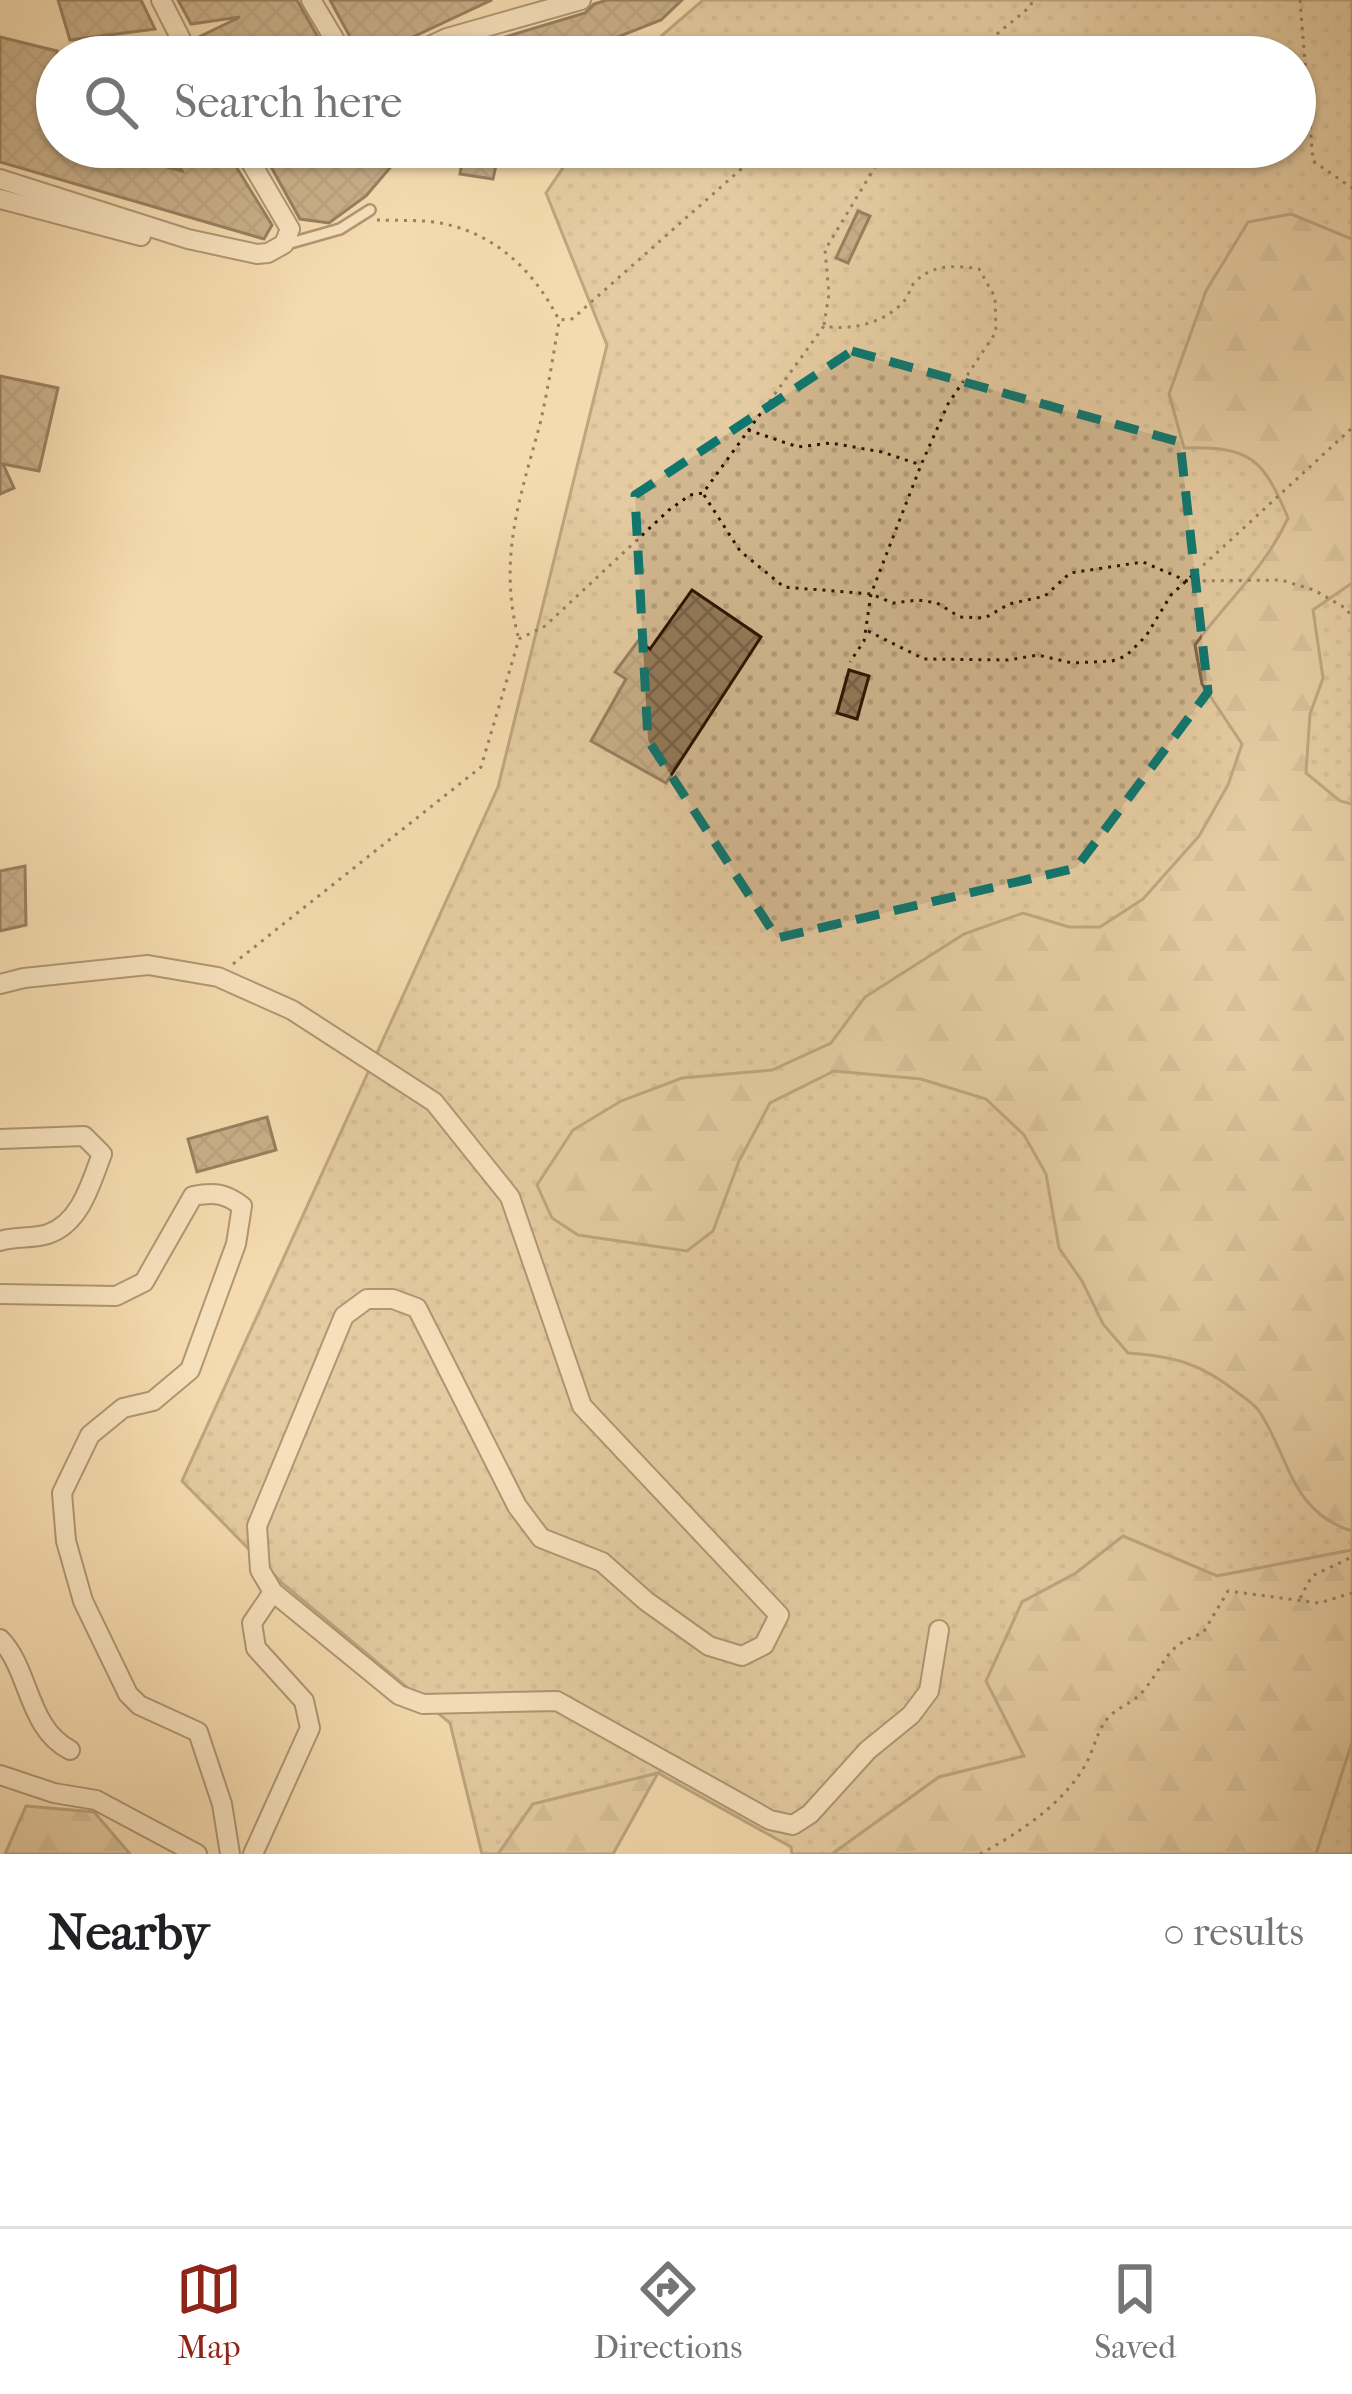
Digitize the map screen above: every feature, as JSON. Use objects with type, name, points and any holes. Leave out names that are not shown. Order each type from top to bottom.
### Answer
[{"type":"street","points":[[160,0],[179,36]]},
{"type":"street","points":[[311,0],[332,36]]},
{"type":"street","points":[[454,36],[581,0]]},
{"type":"street","points":[[0,179],[188,239],[268,253],[284,244],[290,229],[255,168]]},
{"type":"street","points":[[0,199],[154,239],[188,239]]},
{"type":"street","points":[[0,984],[148,965],[218,976],[292,1010],[434,1102],[510,1197],[582,1406],[778,1615],[764,1645],[742,1656],[710,1646],[646,1601],[602,1562],[541,1538],[517,1506],[417,1308],[393,1299],[367,1299],[344,1316],[326,1352],[256,1526],[260,1570],[273,1592],[399,1695],[423,1704],[557,1701],[770,1820],[793,1826],[810,1814],[868,1750],[911,1715],[928,1691],[939,1630]]},
{"type":"street","points":[[0,1139],[84,1136],[102,1154],[83,1199],[63,1225],[49,1234],[0,1241]]},
{"type":"street","points":[[0,1294],[116,1295],[144,1282],[193,1196],[228,1195],[242,1206],[236,1244],[190,1370],[153,1401],[123,1408],[90,1435],[62,1493],[66,1541],[83,1601],[128,1694],[139,1705],[198,1732],[222,1804],[230,1854]]},
{"type":"street","points":[[253,1854],[310,1728],[304,1701],[256,1648],[252,1623],[273,1592]]},
{"type":"street","points":[[0,1639],[15,1654],[22,1686],[43,1723],[70,1750]]},
{"type":"street","points":[[0,1774],[54,1793],[96,1800],[197,1854]]},
{"type":"lane","points":[[284,244],[314,238],[370,210]]},
{"type":"path","points":[[994,36],[1032,0]]},
{"type":"path","points":[[1300,0],[1303,36]]},
{"type":"path","points":[[1316,163],[1352,188]]},
{"type":"path","points":[[559,320],[572,320],[742,168]]},
{"type":"path","points":[[519,639],[544,626],[669,510],[689,495],[703,494],[729,461],[746,429],[824,326],[830,294],[825,250],[874,168]]},
{"type":"path","points":[[218,976],[481,767],[519,639],[510,604],[514,510],[539,426],[559,320],[541,284],[512,257],[480,238],[445,224],[357,220]]},
{"type":"path","points":[[824,326],[850,330],[894,310],[914,282],[953,264],[979,269],[994,298],[996,332],[948,404],[921,465],[871,593],[860,650],[850,662]]},
{"type":"path","points":[[867,630],[924,659],[1008,660],[1038,655],[1072,663],[1112,661],[1138,646],[1171,596],[1352,428]]},
{"type":"path","points":[[746,429],[798,447],[831,442],[921,465]]},
{"type":"path","points":[[703,494],[740,551],[784,587],[871,593],[892,603],[919,600],[937,603],[960,617],[986,619],[1009,604],[1045,596],[1070,573],[1143,562],[1187,580],[1281,580],[1314,590],[1346,609],[1352,619]]},
{"type":"path","points":[[1298,1601],[1312,1576],[1352,1557]]},
{"type":"path","points":[[980,1854],[1010,1840],[1058,1799],[1086,1764],[1108,1717],[1144,1691],[1168,1651],[1181,1640],[1203,1633],[1228,1591],[1318,1603],[1352,1593]]},
{"type":"highlighted area","points":[[852,351],[1180,442],[1208,692],[1076,868],[777,938],[648,740],[635,495]]},
{"type":"green space","points":[[703,0],[1352,0],[1352,1550],[1217,1576],[1122,1537],[1076,1573],[1022,1602],[1025,1756],[939,1777],[832,1854],[792,1854],[791,1847],[658,1773],[533,1804],[498,1854],[482,1854],[450,1723],[282,1583],[182,1481],[498,787],[607,345],[546,193],[563,168],[1316,168],[1316,36],[661,36]]},
{"type":"green space","points":[[1291,214],[1352,239],[1352,583],[1313,610],[1323,678],[1310,714],[1306,773],[1340,801],[1352,804],[1352,1531],[1331,1522],[1303,1496],[1269,1428],[1249,1401],[1187,1363],[1128,1353],[1103,1324],[1059,1248],[1046,1174],[1024,1135],[986,1099],[921,1079],[834,1071],[770,1103],[739,1161],[713,1231],[687,1251],[578,1235],[552,1218],[537,1185],[573,1130],[621,1101],[682,1078],[772,1070],[831,1043],[865,997],[964,934],[1023,913],[1069,927],[1100,927],[1143,899],[1199,836],[1228,785],[1242,744],[1202,684],[1195,645],[1257,569],[1288,518],[1270,481],[1251,460],[1225,450],[1184,448],[1169,394],[1206,291],[1248,222]]},
{"type":"green space","points":[[1123,1536],[1217,1576],[1352,1550],[1352,1742],[1316,1854],[832,1854],[939,1777],[1024,1756],[986,1681],[1022,1602],[1076,1573]]},
{"type":"green space","points":[[1352,1742],[1352,1854],[1316,1854],[1316,1850]]},
{"type":"green space","points":[[658,1773],[613,1854],[498,1854],[533,1804]]},
{"type":"green space","points":[[26,1806],[94,1812],[130,1854],[5,1854]]},
{"type":"building","points":[[58,0],[141,0],[155,29],[101,36],[69,36]]},
{"type":"building","points":[[178,0],[297,0],[317,36],[201,36],[240,17],[191,24]]},
{"type":"building","points":[[330,0],[492,0],[415,36],[350,36]]},
{"type":"building","points":[[682,0],[661,20],[620,36],[508,36],[585,13],[594,4]]},
{"type":"building","points":[[0,37],[36,46],[36,168],[237,168],[272,225],[264,239],[0,162]]},
{"type":"building","points":[[272,168],[390,168],[366,196],[329,223],[300,219]]},
{"type":"building","points":[[461,168],[495,168],[493,179],[460,174]]},
{"type":"building","points":[[858,211],[870,216],[848,263],[836,258]]},
{"type":"building","points":[[0,376],[58,388],[39,471],[3,464],[14,488],[0,494]]},
{"type":"building","points":[[692,590],[761,637],[666,783],[591,741],[626,679],[615,672],[638,641],[650,649]]},
{"type":"building","points":[[849,670],[869,676],[857,719],[837,713]]},
{"type":"building","points":[[25,866],[26,925],[0,931],[0,871]]},
{"type":"building","points":[[267,1117],[276,1150],[197,1172],[188,1139]]}]
